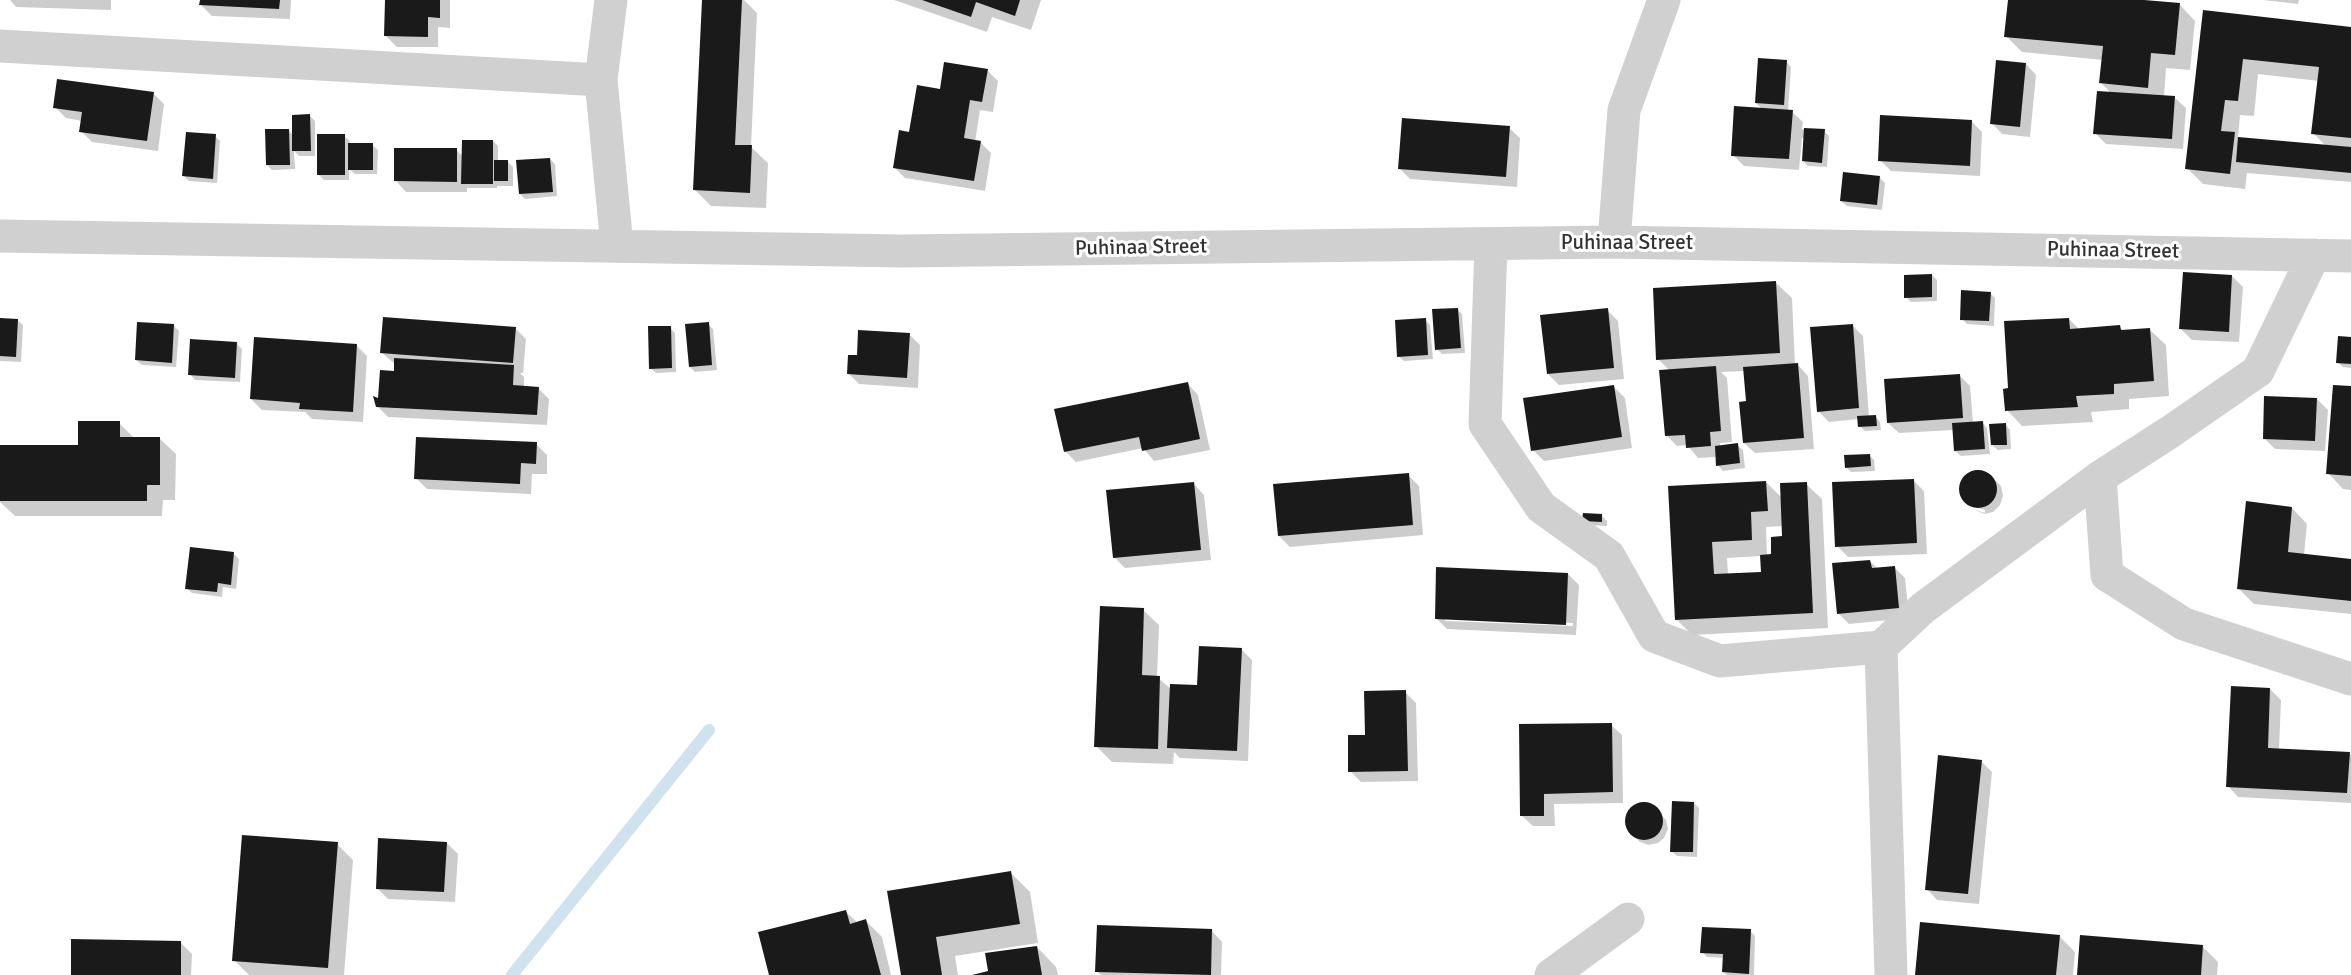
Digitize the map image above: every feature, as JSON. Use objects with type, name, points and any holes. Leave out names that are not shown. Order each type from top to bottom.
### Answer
[{"type":"street","points":[[611,0],[602,80],[617,246]]},
{"type":"street","points":[[1614,243],[1624,110],[1664,0]]},
{"type":"street","points":[[0,46],[602,80]]},
{"type":"street","name":"Puhinaa Street","points":[[0,236],[902,251],[1614,243],[2351,256]]},
{"type":"street","points":[[1491,244],[1485,424],[1541,507],[1609,556],[1654,636],[1720,661],[1881,647],[1923,608],[2100,477],[2258,371],[2314,255]]},
{"type":"street","points":[[2100,477],[2107,575],[2184,624],[2351,679]]},
{"type":"street","points":[[1881,647],[1891,975]]},
{"type":"street","points":[[1551,975],[1628,919]]},
{"type":"building","points":[[200,0],[280,0],[279,9],[199,5]]},
{"type":"building","points":[[385,0],[440,0],[440,18],[428,17],[428,37],[384,36]]},
{"type":"building","points":[[702,0],[742,0],[735,145],[752,145],[750,193],[693,190]]},
{"type":"building","points":[[922,0],[1020,0],[1015,16],[976,2],[971,17]]},
{"type":"building","points":[[2008,0],[2144,0],[2180,3],[2175,55],[2151,53],[2148,88],[2099,83],[2103,46],[2004,37]]},
{"type":"building","points":[[2203,10],[2351,27],[2351,138],[2311,134],[2319,67],[2243,59],[2238,101],[2225,100],[2221,131],[2235,132],[2230,174],[2185,169]]},
{"type":"building","points":[[1758,58],[1787,60],[1784,105],[1755,103]]},
{"type":"building","points":[[1996,60],[2026,63],[2020,127],[1990,124]]},
{"type":"building","points":[[944,62],[988,69],[982,102],[970,100],[964,138],[981,141],[974,181],[893,168],[899,130],[909,132],[917,85],[940,89]]},
{"type":"building","points":[[57,79],[154,92],[147,141],[79,132],[82,112],[53,108]]},
{"type":"building","points":[[2097,91],[2175,96],[2172,139],[2093,134]]},
{"type":"building","points":[[1734,106],[1793,110],[1789,159],[1731,156]]},
{"type":"building","points":[[310,114],[311,151],[292,151],[292,115]]},
{"type":"building","points":[[1880,115],[1972,120],[1970,166],[1878,161]]},
{"type":"building","points":[[1402,118],[1510,126],[1506,177],[1398,169]]},
{"type":"building","points":[[1804,128],[1825,129],[1822,163],[1802,161]]},
{"type":"building","points":[[265,129],[289,129],[290,165],[266,165]]},
{"type":"building","points":[[186,132],[216,134],[213,179],[182,176]]},
{"type":"building","points":[[317,134],[345,134],[345,175],[317,175]]},
{"type":"building","points":[[2238,137],[2351,147],[2351,173],[2236,162]]},
{"type":"building","points":[[462,140],[493,140],[493,184],[461,184]]},
{"type":"building","points":[[348,143],[373,143],[373,170],[348,170]]},
{"type":"building","points":[[394,148],[457,148],[457,182],[394,181]]},
{"type":"building","points":[[550,158],[553,192],[519,194],[516,160]]},
{"type":"building","points":[[494,160],[508,160],[508,181],[494,181]]},
{"type":"building","points":[[1843,172],[1880,176],[1877,205],[1840,201]]},
{"type":"building","points":[[2183,272],[2232,275],[2229,332],[2179,329]]},
{"type":"building","points":[[1932,274],[1932,297],[1904,298],[1904,275]]},
{"type":"building","points":[[1776,281],[1780,353],[1656,360],[1653,288]]},
{"type":"building","points":[[1961,290],[1991,292],[1989,321],[1960,320]]},
{"type":"building","points":[[1458,308],[1461,348],[1435,350],[1432,309]]},
{"type":"building","points":[[1608,308],[1614,368],[1547,374],[1540,315]]},
{"type":"building","points":[[383,317],[516,327],[513,363],[380,353]]},
{"type":"building","points":[[0,318],[18,319],[16,357],[0,356]]},
{"type":"building","points":[[1426,318],[1428,355],[1397,357],[1395,320]]},
{"type":"building","points":[[2069,318],[2070,329],[2120,325],[2121,330],[2150,328],[2154,381],[2114,384],[2114,394],[2076,396],[2078,407],[2005,411],[2003,389],[2008,388],[2004,321]]},
{"type":"building","points":[[137,322],[174,324],[172,363],[135,360]]},
{"type":"building","points":[[709,322],[712,365],[689,367],[685,324]]},
{"type":"building","points":[[1853,324],[1859,408],[1817,412],[1810,327]]},
{"type":"building","points":[[648,326],[671,326],[672,368],[649,369]]},
{"type":"building","points":[[858,330],[910,333],[907,378],[847,374],[848,355],[857,355]]},
{"type":"building","points":[[2338,336],[2351,337],[2351,364],[2336,363]]},
{"type":"building","points":[[254,337],[357,344],[353,412],[299,409],[300,403],[250,399]]},
{"type":"building","points":[[190,339],[237,342],[235,378],[188,375]]},
{"type":"building","points":[[394,358],[514,365],[513,385],[539,387],[537,415],[376,407],[373,396],[378,398],[380,370],[394,371]]},
{"type":"building","points":[[1798,363],[1804,438],[1743,443],[1739,402],[1746,401],[1743,367]]},
{"type":"building","points":[[1716,366],[1721,431],[1710,432],[1711,446],[1686,448],[1685,435],[1665,436],[1659,370]]},
{"type":"building","points":[[1960,374],[1963,418],[1887,423],[1884,379]]},
{"type":"building","points":[[1188,382],[1200,439],[1142,451],[1139,437],[1064,452],[1054,409]]},
{"type":"building","points":[[1614,385],[1622,437],[1531,451],[1523,398]]},
{"type":"building","points":[[2333,385],[2351,386],[2351,476],[2326,474]]},
{"type":"building","points":[[2264,396],[2317,398],[2315,441],[2263,439]]},
{"type":"building","points":[[1876,415],[1877,426],[1858,427],[1857,416]]},
{"type":"building","points":[[78,421],[120,421],[120,437],[160,437],[160,485],[147,485],[147,501],[0,501],[0,445],[78,445]]},
{"type":"building","points":[[1983,421],[1985,449],[1954,451],[1952,423]]},
{"type":"building","points":[[2006,423],[2007,445],[1991,445],[1989,424]]},
{"type":"building","points":[[416,437],[537,442],[536,464],[521,463],[520,484],[414,479]]},
{"type":"building","points":[[1738,443],[1740,463],[1716,466],[1715,446]]},
{"type":"building","points":[[1870,454],[1871,466],[1845,468],[1844,455]]},
{"type":"building","points":[[1978,470],[1992,475],[1997,489],[1992,503],[1978,508],[1964,503],[1959,489],[1964,475]]},
{"type":"building","points":[[1409,473],[1413,525],[1278,536],[1273,484]]},
{"type":"building","points":[[1914,479],[1917,543],[1835,547],[1832,482]]},
{"type":"building","points":[[1766,481],[1768,511],[1751,512],[1752,540],[1712,542],[1714,574],[1761,572],[1760,555],[1771,554],[1771,537],[1782,536],[1780,483],[1807,482],[1813,613],[1675,620],[1668,486]]},
{"type":"building","points":[[1194,482],[1201,550],[1113,558],[1106,490]]},
{"type":"building","points":[[2246,501],[2292,507],[2288,552],[2351,559],[2351,601],[2237,589]]},
{"type":"building","points":[[1583,513],[1602,514],[1602,522],[1582,521]]},
{"type":"building","points":[[190,547],[234,552],[231,585],[218,583],[217,592],[185,589]]},
{"type":"building","points":[[1870,560],[1872,568],[1895,566],[1899,608],[1837,614],[1832,563]]},
{"type":"building","points":[[1436,567],[1568,573],[1566,625],[1435,619]]},
{"type":"building","points":[[1100,606],[1144,608],[1142,675],[1160,676],[1158,749],[1094,747]]},
{"type":"building","points":[[1199,646],[1242,648],[1237,751],[1167,748],[1170,684],[1197,685]]},
{"type":"building","points":[[2231,686],[2270,688],[2268,748],[2350,752],[2347,793],[2226,787]]},
{"type":"building","points":[[1406,690],[1408,771],[1348,772],[1348,735],[1365,735],[1364,691]]},
{"type":"building","points":[[1612,723],[1613,792],[1544,794],[1544,816],[1520,816],[1519,724]]},
{"type":"building","points":[[1938,755],[1982,760],[1968,894],[1925,890]]},
{"type":"building","points":[[1672,801],[1694,802],[1693,852],[1670,852]]},
{"type":"building","points":[[1644,802],[1657,808],[1663,821],[1657,834],[1644,840],[1631,834],[1625,821],[1631,808]]},
{"type":"building","points":[[242,835],[338,842],[328,968],[232,961]]},
{"type":"building","points":[[378,838],[447,842],[444,892],[376,889]]},
{"type":"building","points":[[1011,871],[1020,924],[936,937],[942,975],[901,975],[887,891]]},
{"type":"building","points":[[846,910],[850,924],[866,919],[881,975],[769,975],[758,932]]},
{"type":"building","points":[[1920,922],[2060,935],[2056,975],[1915,975]]},
{"type":"building","points":[[1097,925],[1212,929],[1211,975],[1095,972]]},
{"type":"building","points":[[1702,927],[1751,929],[1749,974],[1722,972],[1723,954],[1700,953]]},
{"type":"building","points":[[2080,935],[2203,945],[2201,975],[2077,975]]},
{"type":"building","points":[[71,939],[181,941],[181,975],[71,975]]},
{"type":"building","points":[[1037,946],[1042,975],[972,975],[988,971],[985,953]]},
{"type":"waterway","points":[[512,975],[709,730]]}]
